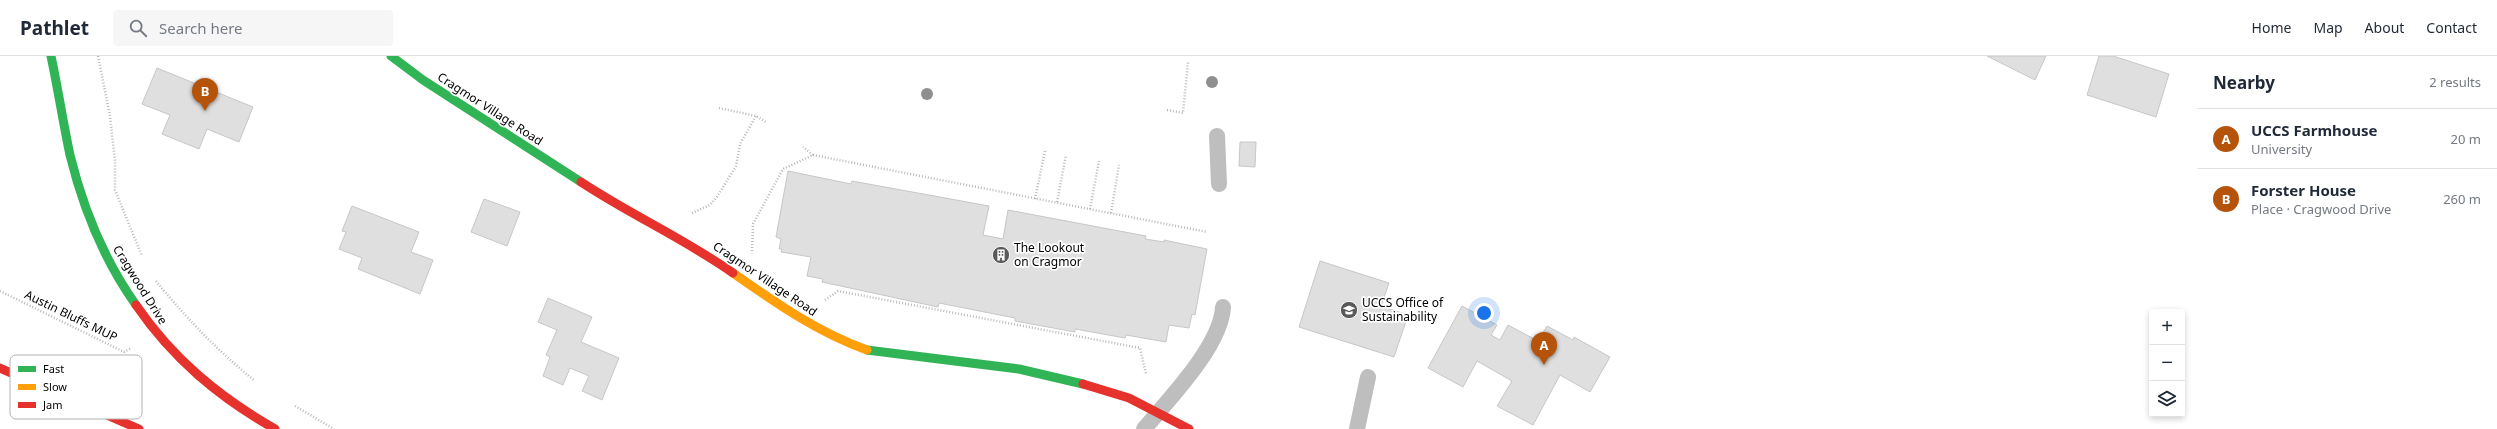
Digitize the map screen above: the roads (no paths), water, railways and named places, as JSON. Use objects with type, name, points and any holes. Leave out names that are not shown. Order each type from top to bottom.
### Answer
[{"type":"street","name":"Cragwood Drive","points":[[51,56],[79,189],[94,229],[117,275],[155,333],[184,364],[222,395],[276,429]]},
{"type":"street","name":"Cragmor Village Road","points":[[391,56],[423,80],[619,208],[708,255],[806,323],[842,341],[871,351],[910,357],[1018,369],[1080,383],[1129,398],[1189,429]]},
{"type":"street","points":[[0,368],[10,372]]},
{"type":"street","points":[[116,419],[139,429]]},
{"type":"lane","points":[[1217,136],[1218,184]]},
{"type":"lane","points":[[1144,429],[1208,347],[1218,330],[1223,307]]},
{"type":"lane","points":[[1357,429],[1368,377]]},
{"type":"place","name":"Forster House","points":[[205,111]]},
{"type":"place","name":"The Lookout on Cragmor","points":[[1001,255]]},
{"type":"place","name":"UCCS Office of Sustainability","points":[[1349,310]]},
{"type":"place","name":"UCCS Farmhouse","points":[[1544,365]]}]
